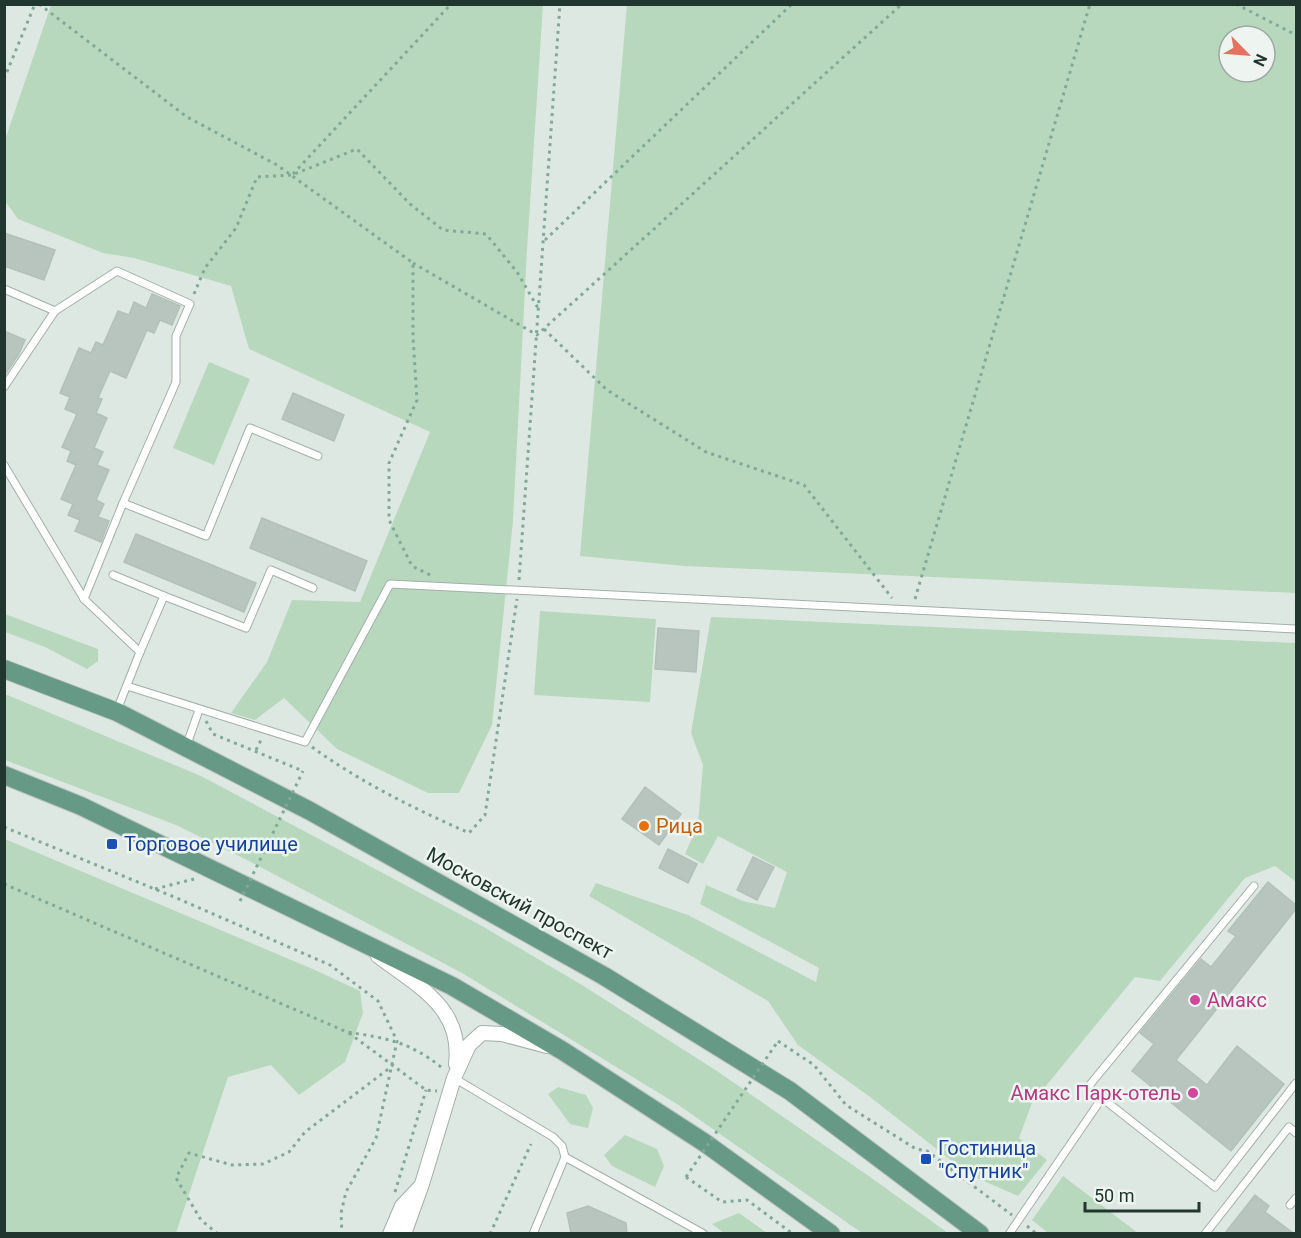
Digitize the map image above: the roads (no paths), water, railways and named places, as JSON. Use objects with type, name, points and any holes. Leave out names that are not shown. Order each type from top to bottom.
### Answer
[{"type":"main road","name":"Московский проспект","points":[[4,669],[117,712],[186,747],[310,811],[604,976],[790,1091],[980,1233]]},
{"type":"main road","points":[[4,775],[81,806],[452,986],[563,1051],[705,1143],[831,1233]]},
{"type":"street","points":[[351,936],[438,1001],[454,1030],[458,1046],[450,1093],[422,1184],[404,1233]]},
{"type":"street","points":[[454,1078],[469,1045],[482,1033],[502,1034],[563,1051]]},
{"type":"street","points":[[390,1233],[402,1206],[422,1184]]},
{"type":"lane","points":[[4,387],[55,311],[117,271],[190,304],[176,336],[176,382],[84,599]]},
{"type":"lane","points":[[4,289],[55,311]]},
{"type":"lane","points":[[123,503],[206,537],[250,428],[318,456]]},
{"type":"lane","points":[[4,465],[84,599],[140,652]]},
{"type":"lane","points":[[113,575],[246,628],[271,570],[313,588]]},
{"type":"lane","points":[[127,686],[305,742],[390,584],[1296,629]]},
{"type":"lane","points":[[117,712],[164,596]]},
{"type":"lane","points":[[186,747],[200,710]]},
{"type":"lane","points":[[1254,885],[1088,1087],[1215,1186],[1296,1083]]},
{"type":"lane","points":[[454,1078],[553,1137],[562,1146],[566,1157],[704,1233]]},
{"type":"lane","points":[[1009,1233],[1102,1098]]},
{"type":"lane","points":[[1205,1233],[1289,1127],[1296,1133]]},
{"type":"lane","points":[[533,1233],[566,1157]]},
{"type":"lane","points":[[1290,1205],[1296,1198]]},
{"type":"place","name":"Рица","points":[[644,826]]},
{"type":"place","name":"Торговое училище","points":[[112,844]]},
{"type":"place","name":"Амакс","points":[[1195,1000]]},
{"type":"place","name":"Амакс Парк-отель","points":[[1193,1093]]},
{"type":"place","name":"Гостиница \"Спутник\"","points":[[926,1159]]}]
